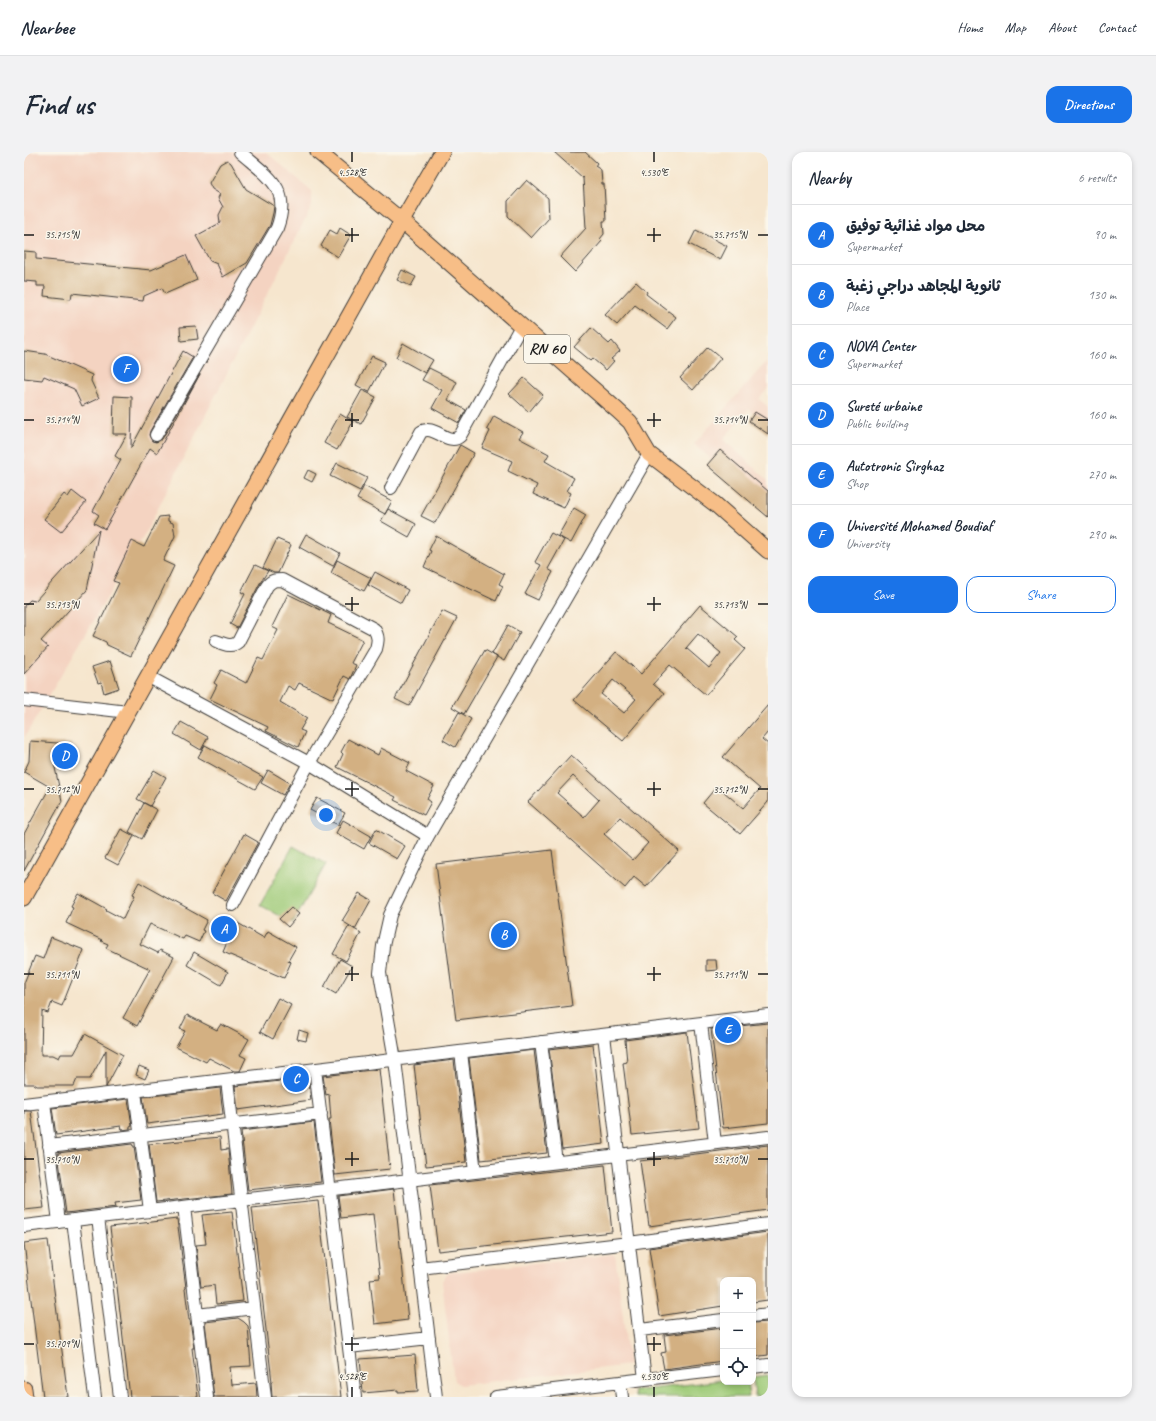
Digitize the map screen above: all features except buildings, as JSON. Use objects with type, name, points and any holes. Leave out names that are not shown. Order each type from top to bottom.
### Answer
[{"type":"main road","name":"RN 60","points":[[318,152],[402,221],[630,422],[648,454],[715,504],[768,551]]},
{"type":"main road","points":[[24,898],[147,676],[442,152]]},
{"type":"main road","points":[[24,1389],[25,1397]]},
{"type":"street","points":[[156,435],[278,228],[282,206],[280,194],[276,184],[240,152]]},
{"type":"street","points":[[391,488],[421,432],[429,430],[454,439],[460,436],[521,326]]},
{"type":"street","points":[[436,1397],[395,1060],[380,974],[383,946],[390,915],[428,836],[648,454]]},
{"type":"street","points":[[216,640],[229,646],[238,642],[267,586],[276,580],[282,580],[374,629],[378,635],[376,649],[308,763],[233,905]]},
{"type":"street","points":[[147,676],[346,784],[428,836]]},
{"type":"street","points":[[24,700],[128,712]]},
{"type":"street","points":[[24,1104],[768,1015]]},
{"type":"street","points":[[701,1023],[715,1143]]},
{"type":"street","points":[[604,1035],[646,1379]]},
{"type":"street","points":[[541,1042],[556,1162]]},
{"type":"street","points":[[461,1052],[475,1172]]},
{"type":"street","points":[[315,1069],[355,1397]]},
{"type":"street","points":[[227,1080],[265,1397]]},
{"type":"street","points":[[135,1091],[150,1211]]},
{"type":"street","points":[[44,1102],[58,1222]]},
{"type":"street","points":[[49,1146],[321,1114]]},
{"type":"street","points":[[24,1226],[768,1137]]},
{"type":"street","points":[[184,1207],[207,1397]]},
{"type":"street","points":[[98,1217],[120,1397]]},
{"type":"street","points":[[73,1220],[95,1397]]},
{"type":"street","points":[[420,1268],[629,1243],[768,1224]]},
{"type":"street","points":[[197,1315],[254,1308]]},
{"type":"street","points":[[756,1316],[768,1314]]},
{"type":"street","points":[[640,1330],[720,1320]]},
{"type":"street","points":[[349,1347],[429,1338]]},
{"type":"street","points":[[756,1366],[768,1365]]},
{"type":"street","points":[[496,1397],[720,1370]]},
{"type":"street","points":[[620,1382],[622,1397]]},
{"type":"shaded area","points":[[24,152],[266,152],[312,191],[312,206],[146,532],[24,738]]},
{"type":"shaded area","points":[[768,360],[768,388],[759,399],[768,407],[768,426],[749,409],[723,439],[768,480],[768,508],[694,444]]},
{"type":"shaded area","points":[[615,1254],[629,1365],[461,1385],[454,1381],[442,1281],[447,1273]]},
{"type":"green space","points":[[293,846],[326,864],[293,923],[260,905]]},
{"type":"green space","points":[[768,1375],[768,1397],[755,1397],[754,1385],[756,1385],[756,1377]]},
{"type":"green space","points":[[720,1380],[720,1385],[747,1385],[749,1397],[635,1397],[634,1391]]},
{"type":"place","name":"Université Mohamed Boudiaf","points":[[126,369]]},
{"type":"place","name":"Sureté urbaine","points":[[65,756]]},
{"type":"place","name":"محل مواد غذائية توفيق","points":[[224,929]]},
{"type":"place","name":"ثانوية المجاهد دراجي زغبة","points":[[504,935]]},
{"type":"place","name":"Autotronic Sirghaz","points":[[728,1030]]},
{"type":"place","name":"NOVA Center","points":[[296,1079]]}]
